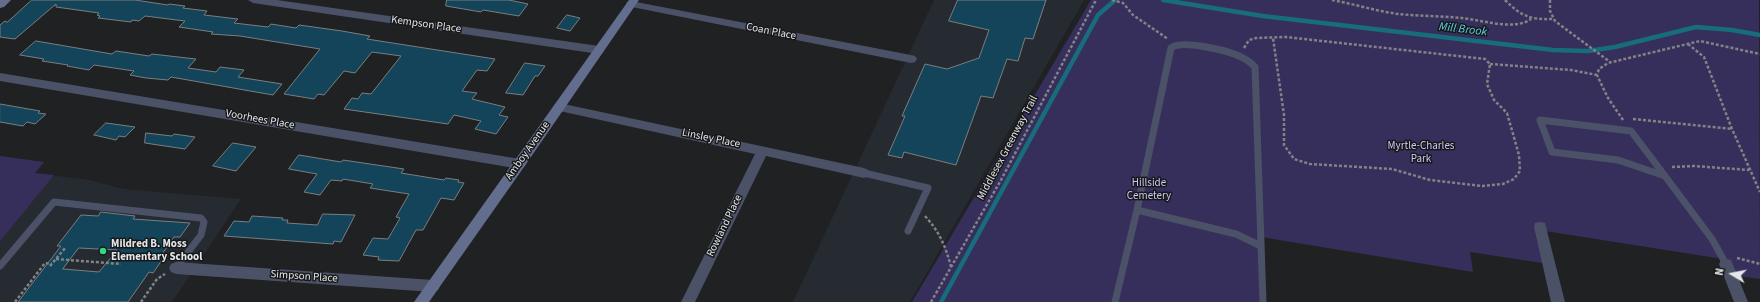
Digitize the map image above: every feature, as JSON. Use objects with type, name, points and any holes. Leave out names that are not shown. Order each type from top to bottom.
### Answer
[{"type":"street","points":[[0,5],[6,0]]},
{"type":"street","name":"Kempson Place","points":[[253,0],[295,3],[599,50]]},
{"type":"street","name":"Amboy Avenue","points":[[421,302],[520,164],[633,2]]},
{"type":"street","name":"Coan Place","points":[[633,2],[911,59]]},
{"type":"street","name":"Voorhees Place","points":[[0,77],[520,164]]},
{"type":"street","name":"Linsley Place","points":[[559,107],[864,173]]},
{"type":"street","name":"Rowland Place","points":[[688,302],[763,150]]},
{"type":"street","points":[[1540,227],[1558,302]]},
{"type":"street","points":[[1726,264],[1741,302]]},
{"type":"street","name":"Simpson Place","points":[[176,268],[433,286]]},
{"type":"lane","points":[[1115,302],[1137,210],[1171,48],[1177,45],[1187,45],[1243,57],[1251,61],[1256,69],[1263,302]]},
{"type":"lane","points":[[1665,176],[1618,160],[1552,152],[1540,120],[1631,131],[1660,169],[1712,239],[1726,264]]},
{"type":"lane","points":[[864,173],[928,188],[908,231]]},
{"type":"lane","points":[[0,266],[54,202],[201,218],[204,222],[201,235],[176,268]]},
{"type":"lane","points":[[1137,210],[1236,234],[1261,246]]},
{"type":"path","name":"Middlesex Greenway Trail","points":[[931,302],[952,268],[1001,180],[1096,0]]},
{"type":"path","points":[[1112,0],[1123,3],[1133,15],[1177,45]]},
{"type":"path","points":[[1332,0],[1379,11],[1400,14],[1462,18],[1491,23],[1518,24],[1527,22],[1531,19]]},
{"type":"path","points":[[1505,0],[1520,14],[1531,19],[1553,19]]},
{"type":"path","points":[[1550,0],[1550,11],[1553,19],[1611,63]]},
{"type":"path","points":[[1243,57],[1246,42],[1249,40],[1256,38],[1286,37],[1474,57],[1485,59],[1490,64],[1502,63],[1576,70],[1597,75]]},
{"type":"path","points":[[1273,38],[1284,115],[1284,145],[1294,159],[1310,164],[1392,169],[1430,180],[1462,184],[1482,186],[1503,184],[1514,179],[1520,171],[1519,155],[1507,113],[1494,100],[1487,84],[1490,64]]},
{"type":"path","points":[[1631,131],[1608,98],[1597,75],[1599,69],[1611,63],[1700,41],[1707,41],[1760,54]]},
{"type":"path","points":[[1688,44],[1704,58],[1749,170],[1760,192]]},
{"type":"path","points":[[1621,118],[1732,129]]},
{"type":"path","points":[[1660,169],[1694,166],[1749,170]]},
{"type":"path","points":[[918,209],[934,224],[944,240],[952,268]]},
{"type":"path","points":[[15,302],[45,263],[51,265],[66,247]]},
{"type":"path","points":[[56,259],[120,264]]},
{"type":"path","points":[[141,302],[157,279],[176,268]]},
{"type":"shaded area","points":[[934,0],[1084,0],[910,302],[793,302]]},
{"type":"shaded area","name":"Mildred B. Moss Elementary School","points":[[0,156],[44,162],[35,173],[89,180],[124,189],[241,199],[172,302],[0,302]]},
{"type":"green space","points":[[1091,0],[1759,0],[1760,279],[1737,276],[1729,260],[1545,231],[1555,265],[1470,252],[1473,272],[1261,237],[1262,302],[912,302]]},
{"type":"green space","points":[[0,156],[44,162],[35,173],[54,175],[0,241]]},
{"type":"building","points":[[32,0],[135,0],[185,6],[183,8],[207,11],[204,15],[238,19],[234,23],[268,27],[271,24],[296,28],[299,25],[370,36],[367,39],[495,59],[487,71],[477,70],[462,91],[477,93],[472,99],[505,107],[499,115],[508,117],[496,134],[475,129],[481,121],[454,115],[448,124],[344,109],[352,98],[358,99],[362,93],[371,94],[401,56],[372,52],[355,73],[344,71],[324,95],[318,94],[314,99],[284,94],[320,49],[240,36],[211,34],[213,32],[179,27],[185,21],[145,16],[139,21],[132,20],[131,22],[98,18],[100,16],[97,15],[99,13],[56,7],[56,4],[15,39],[0,37],[0,25],[5,21],[7,22]]},
{"type":"building","points":[[447,0],[509,0],[528,4],[519,16],[446,6]]},
{"type":"building","points":[[958,0],[1046,0],[1033,39],[1025,38],[1018,61],[1007,59],[993,98],[981,96],[956,165],[904,152],[902,158],[888,155],[905,116],[902,116],[925,64],[947,69],[979,58],[989,30],[949,21]]},
{"type":"building","points":[[567,15],[580,18],[570,31],[557,28]]},
{"type":"building","points":[[36,41],[112,54],[116,51],[149,56],[152,54],[196,59],[188,68],[216,72],[220,67],[244,70],[238,77],[282,84],[273,95],[171,77],[168,80],[146,78],[130,75],[134,71],[94,65],[89,70],[20,55]]},
{"type":"building","points":[[525,63],[545,66],[538,76],[535,76],[523,95],[506,93]]},
{"type":"building","points":[[0,104],[40,111],[38,113],[46,114],[35,124],[27,122],[23,126],[0,122]]},
{"type":"building","points":[[106,123],[135,127],[125,137],[119,136],[116,140],[94,135]]},
{"type":"building","points":[[146,133],[172,136],[174,134],[195,137],[185,149],[145,143]]},
{"type":"building","points":[[233,143],[256,147],[236,171],[213,166]]},
{"type":"building","points":[[299,155],[341,162],[343,160],[404,169],[401,173],[444,180],[446,178],[459,180],[458,182],[464,183],[454,200],[441,198],[423,230],[416,230],[399,261],[378,260],[379,257],[363,255],[373,238],[388,239],[400,218],[396,217],[409,194],[370,188],[373,184],[343,179],[342,181],[331,180],[320,195],[304,192],[317,174],[289,169]]},
{"type":"building","points":[[101,212],[135,216],[133,219],[190,223],[180,237],[174,237],[158,260],[162,260],[153,273],[149,272],[128,302],[18,302],[61,246],[57,246],[81,215],[98,216]],"holes":[[[79,248],[117,250],[99,272],[63,269]]]},
{"type":"building","points":[[323,214],[355,215],[341,242],[334,241],[333,244],[224,236],[234,221],[249,222],[252,216],[283,218],[282,220],[288,220],[287,223],[317,225]]},
{"type":"waterway","points":[[941,302],[1098,15],[1115,0]]},
{"type":"waterway","name":"Mill Brook","points":[[1163,0],[1263,16],[1553,50],[1588,51],[1615,47],[1696,27],[1732,30],[1760,35]]},
{"type":"place","name":"Mildred B. Moss Elementary School","points":[[103,251]]},
{"type":"park label","name":"Myrtle-Charles Park","points":[[1421,153]]},
{"type":"park label","name":"Hillside Cemetery","points":[[1149,190]]}]
